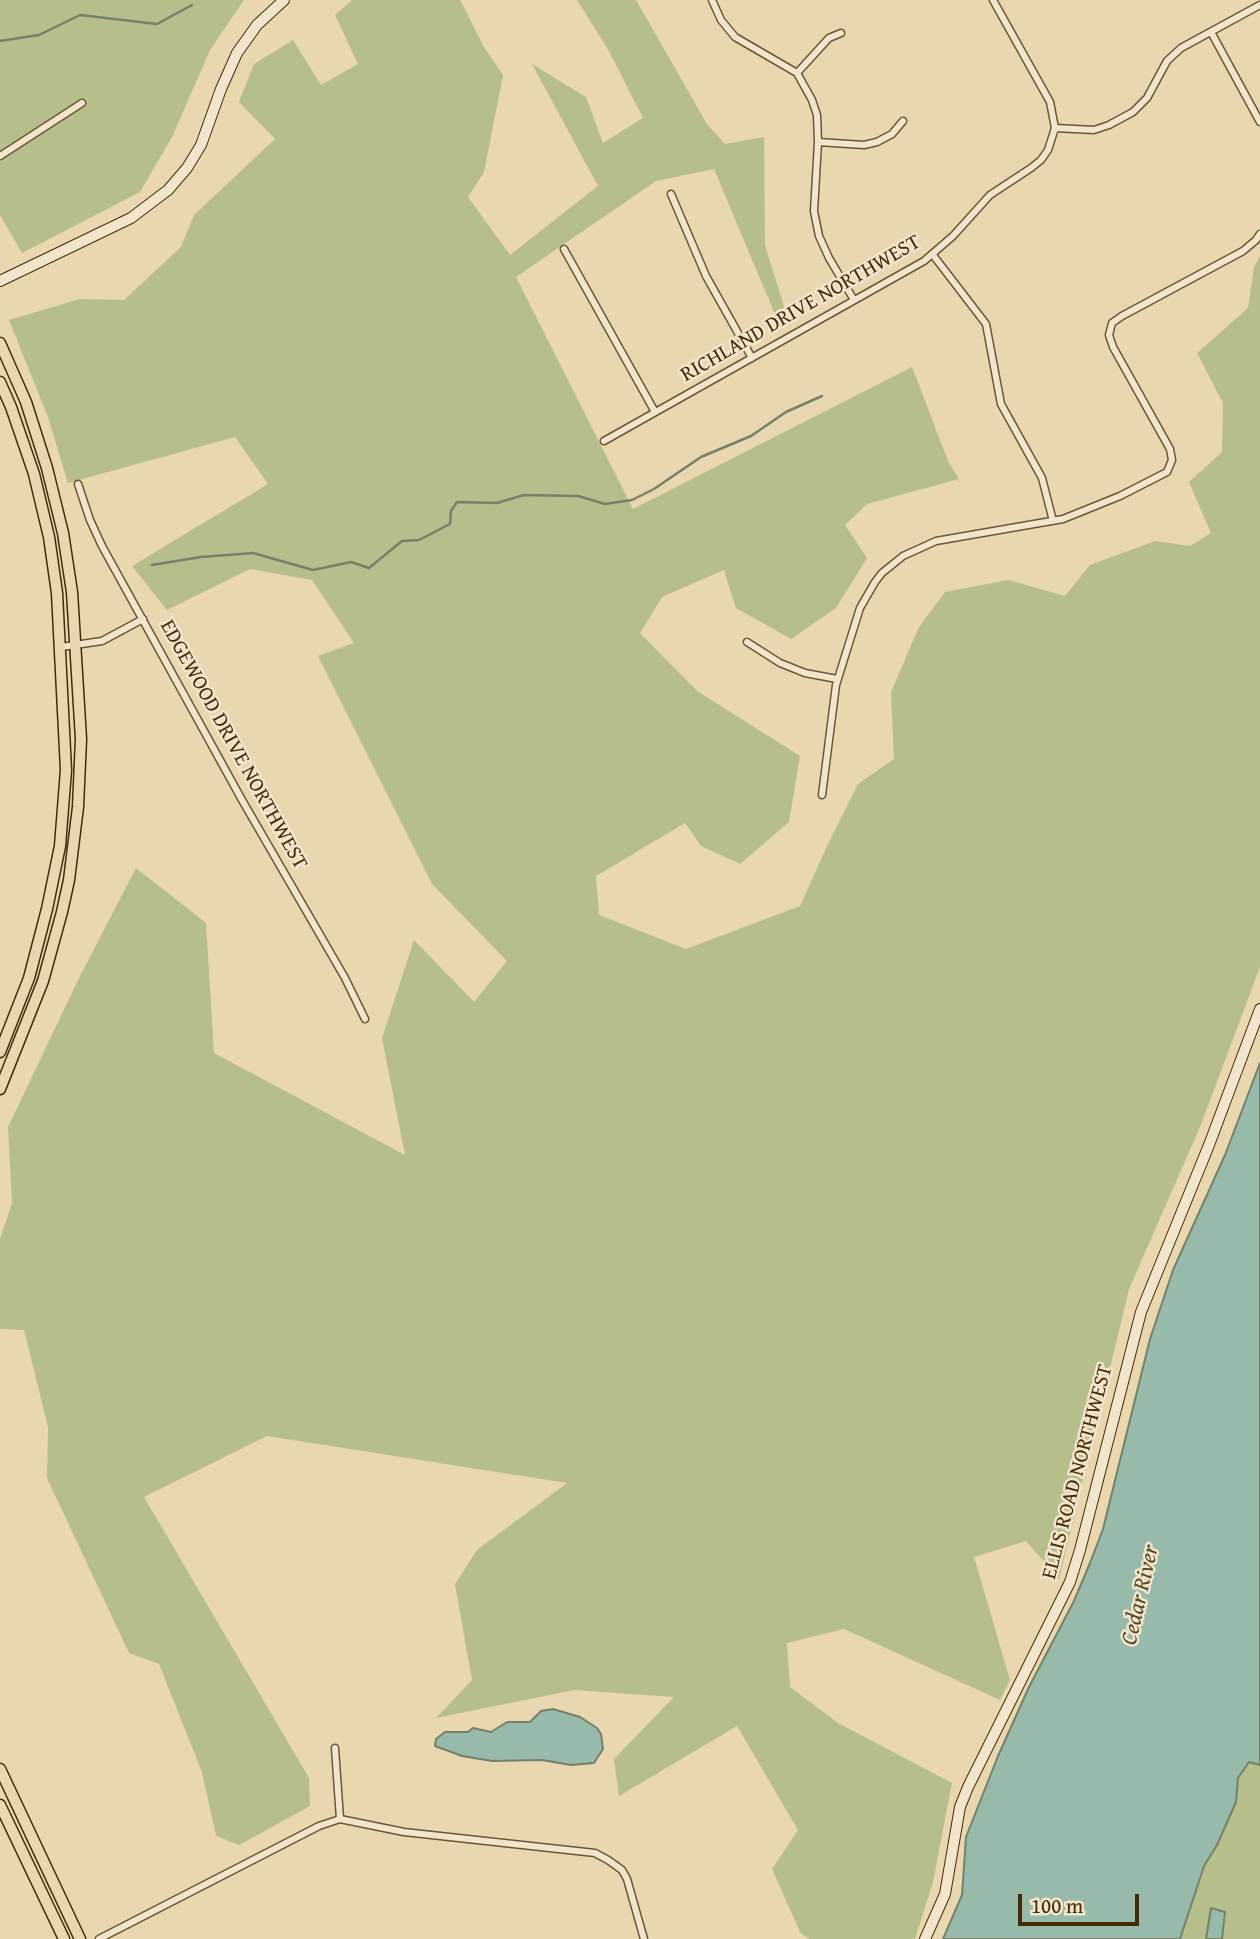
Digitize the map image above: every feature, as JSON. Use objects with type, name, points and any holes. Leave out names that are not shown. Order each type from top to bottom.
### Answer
[{"type":"main road","points":[[0,344],[26,402],[47,468],[63,533],[72,592],[80,709],[78,807],[69,880],[43,981],[0,1089]]},
{"type":"main road","points":[[0,382],[34,474],[49,537],[61,647],[66,770],[60,846],[47,909],[29,978],[0,1052]]},
{"type":"main road","points":[[0,1769],[80,1939]]},
{"type":"main road","points":[[0,1805],[64,1939]]},
{"type":"street","points":[[0,281],[131,218],[169,190],[201,145],[237,53],[257,25],[284,0]]},
{"type":"street","points":[[712,0],[720,20],[735,37],[797,73],[813,100],[817,115],[818,142],[814,211],[819,236],[855,300]]},
{"type":"street","points":[[993,0],[1050,102],[1055,128],[1094,130],[1133,112],[1147,98],[1167,61],[1181,48],[1260,5]]},
{"type":"street","points":[[1211,32],[1260,121]]},
{"type":"street","points":[[797,73],[829,38],[841,33]]},
{"type":"street","points":[[0,156],[82,103]]},
{"type":"street","points":[[818,142],[864,145],[877,142],[892,134],[903,121]]},
{"type":"street","name":"RICHLAND DRIVE NORTHWEST","points":[[604,441],[933,255],[990,195],[1041,160],[1048,150],[1055,128]]},
{"type":"street","points":[[671,194],[706,276],[752,358]]},
{"type":"street","points":[[822,795],[837,679],[856,618],[866,595],[882,573],[902,556],[936,541],[1074,516],[1167,472],[1172,460],[1170,449],[1113,347],[1109,335],[1112,323],[1242,251],[1260,234]]},
{"type":"street","points":[[564,249],[655,412]]},
{"type":"street","points":[[933,255],[986,324],[1001,404],[1042,478],[1053,521]]},
{"type":"street","name":"EDGEWOOD DRIVE NORTHWEST","points":[[78,484],[93,528],[345,978],[365,1019]]},
{"type":"street","points":[[61,647],[102,641],[142,619]]},
{"type":"street","points":[[747,642],[779,663],[805,673],[837,679]]},
{"type":"street","name":"ELLIS ROAD NORTHWEST","points":[[925,1939],[945,1894],[960,1807],[968,1787],[1070,1583],[1141,1312],[1223,1111],[1260,1009]]},
{"type":"street","points":[[335,1748],[340,1819]]},
{"type":"street","points":[[99,1939],[319,1826],[340,1819],[404,1832],[595,1853],[622,1870],[644,1939]]},
{"type":"green space","points":[[0,0],[244,0],[210,50],[172,137],[140,192],[22,253],[0,215]]},
{"type":"green space","points":[[352,0],[460,0],[484,47],[503,75],[484,172],[468,197],[510,255],[598,186],[532,64],[586,97],[603,143],[643,118],[609,51],[577,0],[636,0],[707,124],[725,144],[764,137],[765,245],[786,313],[777,319],[714,169],[656,181],[516,277],[633,509],[912,367],[948,461],[959,479],[867,504],[845,525],[867,558],[836,608],[791,639],[736,608],[724,570],[662,597],[640,633],[697,691],[800,756],[789,822],[740,864],[701,846],[685,823],[596,876],[599,915],[686,949],[800,906],[858,784],[894,759],[891,692],[919,627],[945,592],[1008,580],[1065,596],[1090,565],[1155,541],[1190,546],[1211,533],[1189,482],[1222,452],[1223,403],[1197,353],[1248,308],[1254,267],[1260,256],[1260,967],[1200,1127],[1129,1289],[1059,1579],[1026,1541],[974,1557],[1010,1680],[1000,1700],[844,1629],[787,1643],[790,1687],[838,1723],[952,1783],[933,1882],[915,1939],[809,1939],[800,1932],[772,1869],[798,1830],[737,1726],[619,1796],[614,1759],[674,1697],[574,1690],[436,1718],[472,1680],[455,1584],[477,1550],[567,1483],[267,1436],[144,1497],[309,1778],[310,1806],[239,1845],[216,1836],[202,1772],[159,1664],[129,1653],[47,1478],[48,1427],[24,1330],[0,1329],[0,1239],[12,1203],[8,1127],[80,976],[136,868],[206,923],[214,1053],[405,1155],[382,1038],[414,940],[474,1002],[507,961],[432,884],[318,656],[354,643],[312,580],[250,569],[167,610],[132,566],[268,484],[235,437],[68,483],[48,417],[9,320],[80,299],[124,300],[181,247],[194,215],[275,139],[239,102],[254,64],[293,40],[321,85],[358,64],[335,15]]},
{"type":"green space","points":[[1249,1761],[1260,1765],[1260,1939],[1222,1939],[1225,1912],[1211,1908],[1206,1939],[1180,1939],[1204,1866],[1217,1845],[1236,1802],[1238,1778]]},
{"type":"water","name":"Cedar River","points":[[1260,1063],[1260,1765],[1249,1762],[1238,1778],[1236,1802],[1217,1845],[1204,1866],[1180,1939],[943,1939],[962,1895],[966,1837],[998,1756],[1029,1687],[1074,1601],[1103,1529],[1150,1339],[1173,1270],[1225,1155]]},
{"type":"water","points":[[553,1709],[580,1717],[597,1728],[601,1734],[603,1749],[594,1763],[571,1765],[542,1760],[492,1761],[462,1756],[435,1746],[436,1739],[445,1732],[468,1732],[473,1728],[491,1732],[507,1722],[530,1722],[541,1711]]},
{"type":"water","points":[[1211,1908],[1225,1912],[1222,1939],[1206,1939]]},
{"type":"waterway","points":[[0,41],[39,35],[80,15],[157,24],[192,5]]},
{"type":"waterway","points":[[152,565],[201,557],[253,553],[313,570],[351,562],[369,568],[402,541],[419,540],[450,524],[451,511],[457,502],[497,503],[524,495],[578,496],[605,504],[632,500],[654,489],[701,457],[751,436],[786,412],[822,396]]}]
